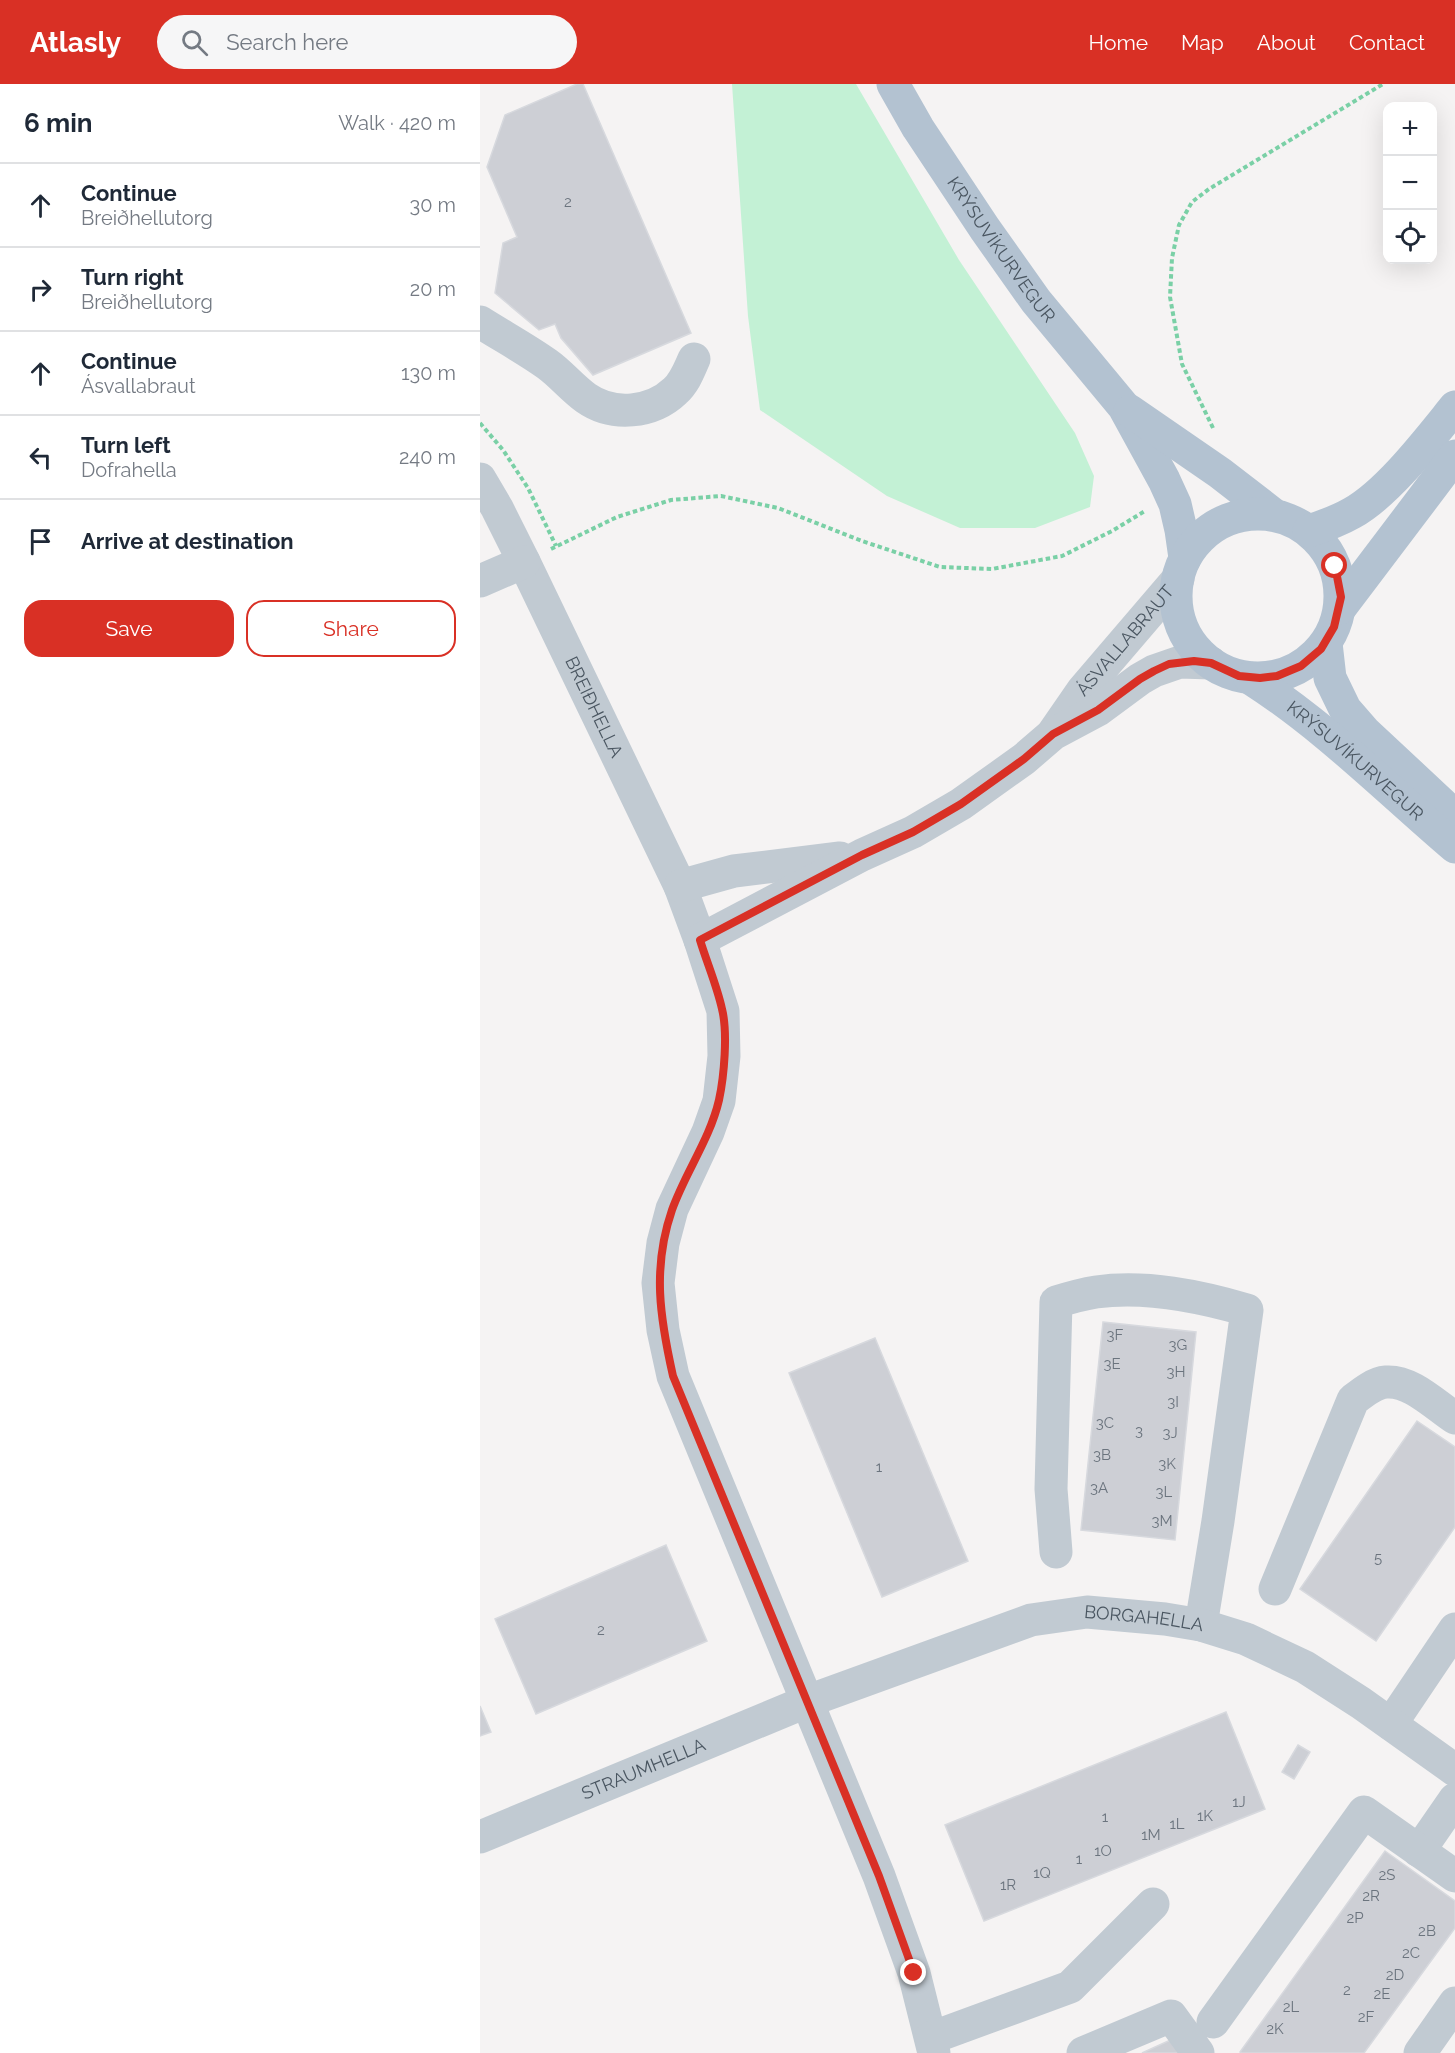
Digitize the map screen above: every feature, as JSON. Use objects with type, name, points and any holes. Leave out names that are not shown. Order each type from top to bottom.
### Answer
[{"type":"main road","name":"KRÝSUVÍKURVEGUR","points":[[893,84],[918,128],[1035,301],[1124,407],[1170,494],[1179,517],[1181,568]]},
{"type":"main road","name":"KRÝSUVÍKURVEGUR","points":[[1124,407],[1273,514]]},
{"type":"main road","points":[[1309,531],[1353,513],[1379,494],[1455,407]]},
{"type":"main road","points":[[1340,608],[1455,456]]},
{"type":"main road","points":[[1246,514],[1273,514],[1309,531],[1326,548],[1335,566],[1340,587],[1340,608],[1326,643],[1315,656],[1294,670],[1269,677],[1250,678],[1229,673],[1211,663],[1195,649],[1184,631],[1176,600],[1181,568],[1200,538],[1215,526],[1246,514]]},
{"type":"main road","name":"KRÝSUVÍKURVEGUR","points":[[1326,643],[1330,678],[1345,709],[1365,732],[1455,816]]},
{"type":"main road","name":"KRÝSUVÍKURVEGUR","points":[[1250,678],[1332,737],[1455,848]]},
{"type":"street","points":[[480,322],[548,365],[586,399],[615,410],[630,411],[662,401],[682,383],[694,359]]},
{"type":"street","name":"BREIÐHELLA","points":[[480,479],[524,562],[680,886],[723,1011],[724,1056],[719,1101],[708,1132],[672,1209],[663,1243],[658,1283],[663,1330],[673,1376],[879,1876],[914,1973],[932,2045]]},
{"type":"street","points":[[480,581],[524,562]]},
{"type":"street","name":"ÁSVALLABRAUT","points":[[1053,734],[1083,690],[1181,568]]},
{"type":"street","name":"ÁSVALLABRAUT","points":[[700,940],[862,855],[913,832],[961,804],[1024,759],[1053,734],[1098,710],[1154,671],[1180,662],[1211,663]]},
{"type":"street","name":"ÁSVALLABRAUT","points":[[680,886],[734,871],[862,855]]},
{"type":"street","points":[[1056,1552],[1051,1489],[1056,1302],[1096,1292],[1151,1291],[1207,1298],[1246,1310],[1218,1521],[1201,1625]]},
{"type":"street","points":[[1275,1589],[1353,1400],[1368,1389],[1385,1382],[1408,1386],[1455,1418]]},
{"type":"street","name":"BORGAHELLA","points":[[808,1701],[1031,1620],[1088,1612],[1165,1619],[1201,1625],[1246,1639],[1305,1667],[1455,1770]]},
{"type":"street","points":[[1391,1724],[1455,1629]]},
{"type":"street","name":"STRAUMHELLA","points":[[480,1837],[808,1701]]},
{"type":"street","points":[[1419,1851],[1455,1799]]},
{"type":"street","points":[[1213,2022],[1364,1812],[1455,1876]]},
{"type":"street","points":[[932,2045],[1071,1988],[1153,1904]]},
{"type":"street","points":[[1420,2053],[1455,2003]]},
{"type":"street","points":[[1083,2053],[1171,2016],[1197,2053]]},
{"type":"path","points":[[1209,466],[1218,459],[1222,452],[1223,442],[1211,426],[1182,364],[1170,297],[1172,258],[1179,225],[1192,202],[1209,189],[1383,84]]},
{"type":"path","points":[[524,562],[617,516],[671,500],[721,496],[778,508],[862,541],[940,567],[993,569],[1062,556],[1112,531],[1170,494]]},
{"type":"green space","points":[[732,84],[856,84],[959,260],[1075,433],[1094,476],[1090,507],[1035,528],[960,528],[887,496],[760,410],[748,316]]},
{"type":"building","points":[[577,84],[583,84],[691,333],[593,375],[561,338],[555,324],[539,330],[495,293],[503,243],[517,237],[487,167],[505,115]]},
{"type":"building","points":[[1103,1322],[1196,1332],[1175,1540],[1081,1530]]},
{"type":"building","points":[[875,1338],[968,1561],[882,1597],[789,1373]]},
{"type":"building","points":[[1417,1421],[1455,1447],[1455,1527],[1376,1641],[1300,1589]]},
{"type":"building","points":[[666,1545],[707,1641],[536,1714],[495,1619]]},
{"type":"building","points":[[480,1706],[491,1732],[480,1736]]},
{"type":"building","points":[[1226,1712],[1265,1809],[984,1921],[945,1825]]},
{"type":"building","points":[[1298,1745],[1310,1752],[1294,1779],[1282,1772]]},
{"type":"building","points":[[1385,1851],[1455,1901],[1455,1928],[1364,2053],[1240,2052]]},
{"type":"building","points":[[1177,2037],[1184,2053],[1142,2053]]},
{"type":"route","points":[[914,1973],[879,1876],[673,1376],[663,1330],[658,1283],[663,1243],[672,1209],[708,1132],[719,1101],[724,1056],[723,1011],[700,940],[862,855],[913,832],[961,804],[1024,759],[1053,734],[1098,710],[1140,679],[1169,664],[1194,661],[1211,663],[1229,673],[1250,678],[1277,676],[1301,666],[1315,656],[1326,643],[1338,618],[1341,597],[1335,566]]}]
